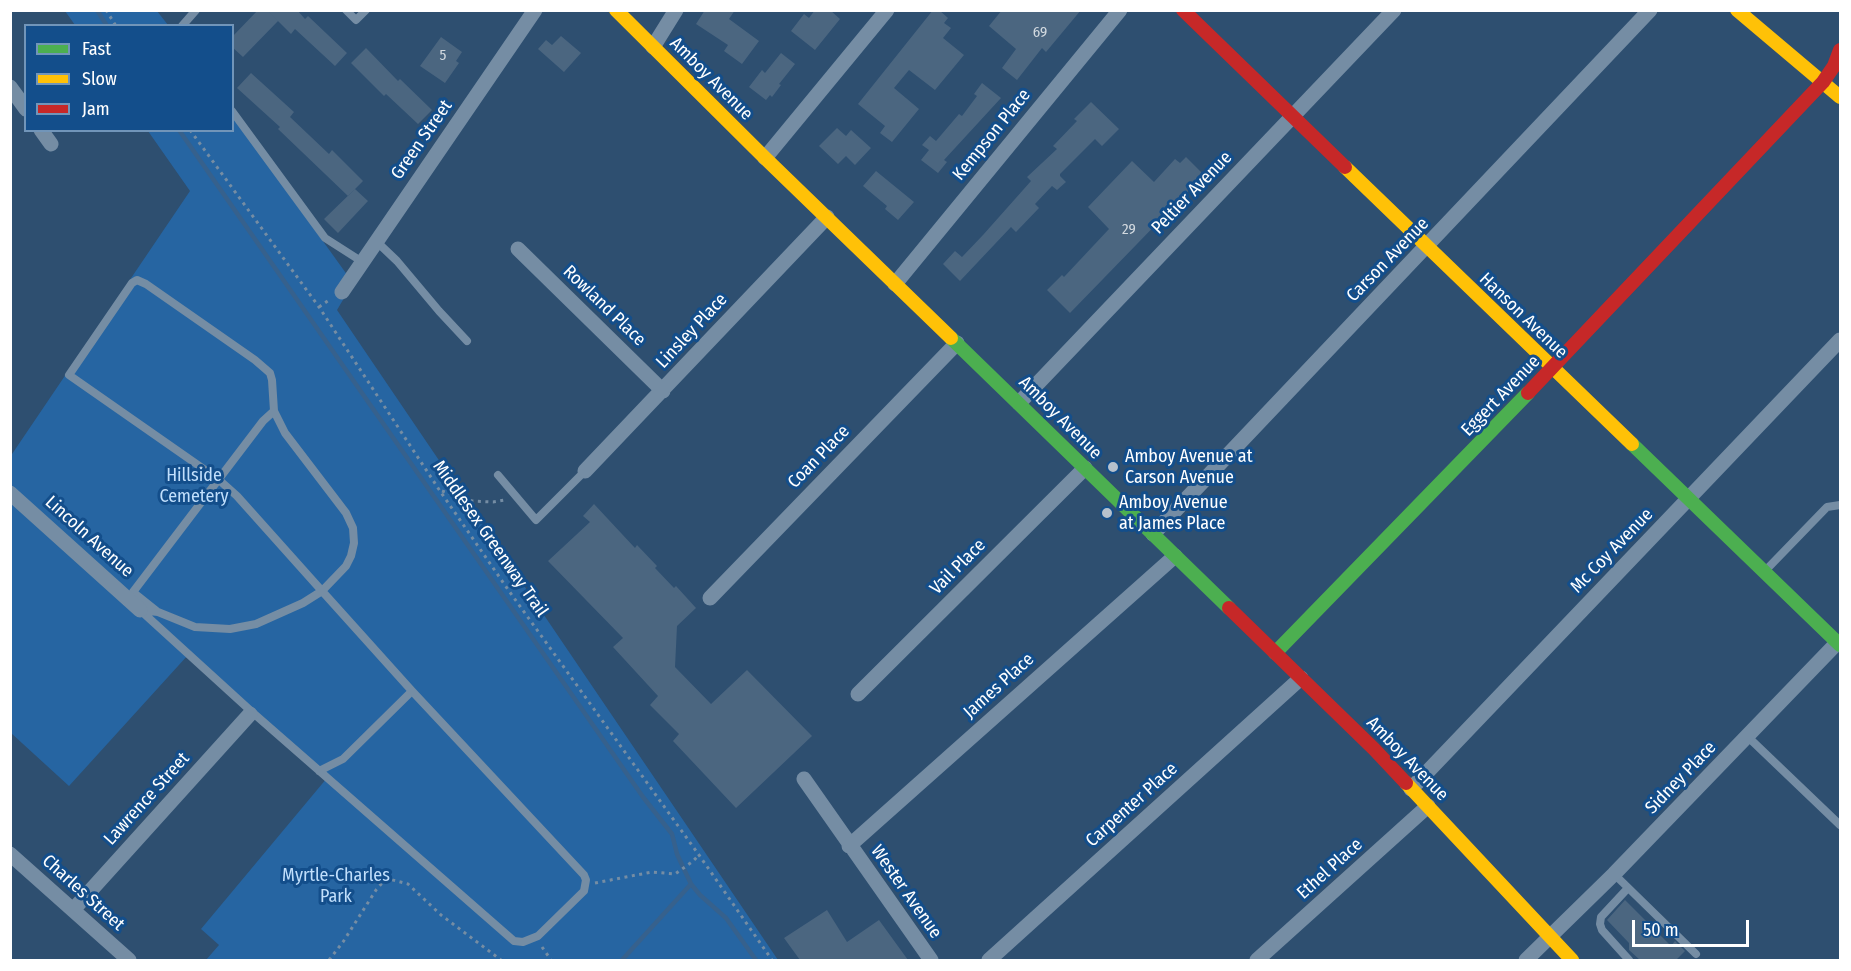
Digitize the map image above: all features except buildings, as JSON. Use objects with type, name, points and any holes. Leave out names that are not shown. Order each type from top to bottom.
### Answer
[{"type":"street","name":"Green Street","points":[[342,292],[361,261],[535,10]]},
{"type":"street","name":"Amboy Avenue","points":[[616,10],[894,284],[1301,678],[1428,806],[1572,960]]},
{"type":"street","points":[[653,47],[676,10]]},
{"type":"street","points":[[765,158],[887,10]]},
{"type":"street","name":"Kempson Place","points":[[894,284],[1120,10]]},
{"type":"street","name":"Hanson Avenue","points":[[1183,10],[1839,644]]},
{"type":"street","name":"Peltier Avenue","points":[[1019,403],[1394,10]]},
{"type":"street","name":"Carson Avenue","points":[[1153,534],[1427,248],[1650,10]]},
{"type":"street","points":[[1737,10],[1840,97]]},
{"type":"street","name":"Eggert Avenue","points":[[1275,653],[1552,368],[1823,82],[1834,66],[1840,50]]},
{"type":"street","points":[[10,87],[24,106]]},
{"type":"street","points":[[42,132],[51,144]]},
{"type":"street","name":"Linsley Place","points":[[585,471],[827,217]]},
{"type":"street","name":"Rowland Place","points":[[518,249],[663,391]]},
{"type":"street","name":"Mc Coy Avenue","points":[[1411,789],[1840,340]]},
{"type":"street","name":"Coan Place","points":[[710,598],[957,343]]},
{"type":"street","name":"Vail Place","points":[[858,694],[1085,468]]},
{"type":"street","name":"Lincoln Avenue","points":[[10,493],[140,610]]},
{"type":"street","name":"James Place","points":[[849,846],[1175,556]]},
{"type":"street","name":"Sidney Place","points":[[1526,960],[1551,938],[1839,644]]},
{"type":"street","name":"Carpenter Place","points":[[989,960],[1301,678]]},
{"type":"street","name":"Lawrence Street","points":[[74,910],[250,714]]},
{"type":"street","name":"Wester Avenue","points":[[804,779],[931,960]]},
{"type":"street","name":"Ethel Place","points":[[1257,960],[1428,806]]},
{"type":"street","name":"Charles Street","points":[[10,854],[129,960]]},
{"type":"lane","points":[[184,24],[196,10]]},
{"type":"lane","points":[[346,10],[357,20],[366,10]]},
{"type":"lane","points":[[234,114],[325,238],[361,261]]},
{"type":"lane","points":[[376,241],[397,261],[467,341]]},
{"type":"lane","points":[[140,610],[158,612],[195,627],[230,629],[256,624],[303,603],[322,591],[346,566],[354,543],[353,528],[346,513],[285,433],[274,411],[272,380],[265,367],[137,280],[132,283],[69,375],[218,479],[237,496],[322,591],[412,691],[584,875],[586,885],[580,895],[533,939],[523,942],[511,939],[140,610]]},
{"type":"lane","points":[[158,612],[133,592],[262,420],[274,411]]},
{"type":"lane","points":[[498,475],[536,520],[585,471]]},
{"type":"lane","points":[[1764,572],[1827,507],[1840,506]]},
{"type":"lane","points":[[319,771],[343,759],[412,691]]},
{"type":"lane","points":[[1748,737],[1840,825]]},
{"type":"lane","points":[[1614,874],[1696,954]]},
{"type":"lane","points":[[1628,888],[1601,917],[1600,924],[1602,930],[1629,960]]},
{"type":"path","points":[[106,10],[115,24]]},
{"type":"path","name":"Middlesex Greenway Trail","points":[[191,132],[319,308],[509,591],[772,960]]},
{"type":"path","points":[[319,308],[328,301]]},
{"type":"path","points":[[440,491],[472,501],[493,502],[517,498]]},
{"type":"path","points":[[586,885],[652,872],[675,874],[699,855]]},
{"type":"path","points":[[329,960],[376,890],[388,879],[408,884],[441,915],[501,960]]},
{"type":"path","points":[[533,939],[541,945],[551,960]]},
{"type":"green space","points":[[65,11],[157,11],[167,24],[74,24]]},
{"type":"green space","name":"Hillside Cemetery","points":[[234,117],[353,283],[337,310],[778,960],[206,960],[219,945],[201,929],[327,778],[188,655],[69,786],[11,733],[10,457],[190,191],[149,132],[234,132]]},
{"type":"waterway","points":[[97,10],[106,24]]},
{"type":"waterway","points":[[180,132],[643,797],[672,834],[677,854],[691,884],[726,918],[756,960]]},
{"type":"waterway","points":[[622,960],[691,884]]},
{"type":"traffic: fast","points":[[951,338],[1229,608]]},
{"type":"traffic: fast","points":[[1275,653],[1528,393]]},
{"type":"traffic: fast","points":[[1632,444],[1840,645]]},
{"type":"traffic: slow","points":[[616,10],[951,338]]},
{"type":"traffic: slow","points":[[1737,10],[1840,97]]},
{"type":"traffic: slow","points":[[1345,167],[1632,444]]},
{"type":"traffic: slow","points":[[1406,783],[1572,960]]},
{"type":"traffic: jam","points":[[1183,10],[1345,167]]},
{"type":"traffic: jam","points":[[1528,393],[1823,82],[1834,66],[1840,50]]},
{"type":"traffic: jam","points":[[1229,608],[1406,783]]},
{"type":"place","name":"Amboy Avenue at Carson Avenue","points":[[1113,467]]},
{"type":"place","name":"Amboy Avenue at James Place","points":[[1107,513]]},
{"type":"park label","name":"Myrtle-Charles Park","points":[[336,886]]}]
